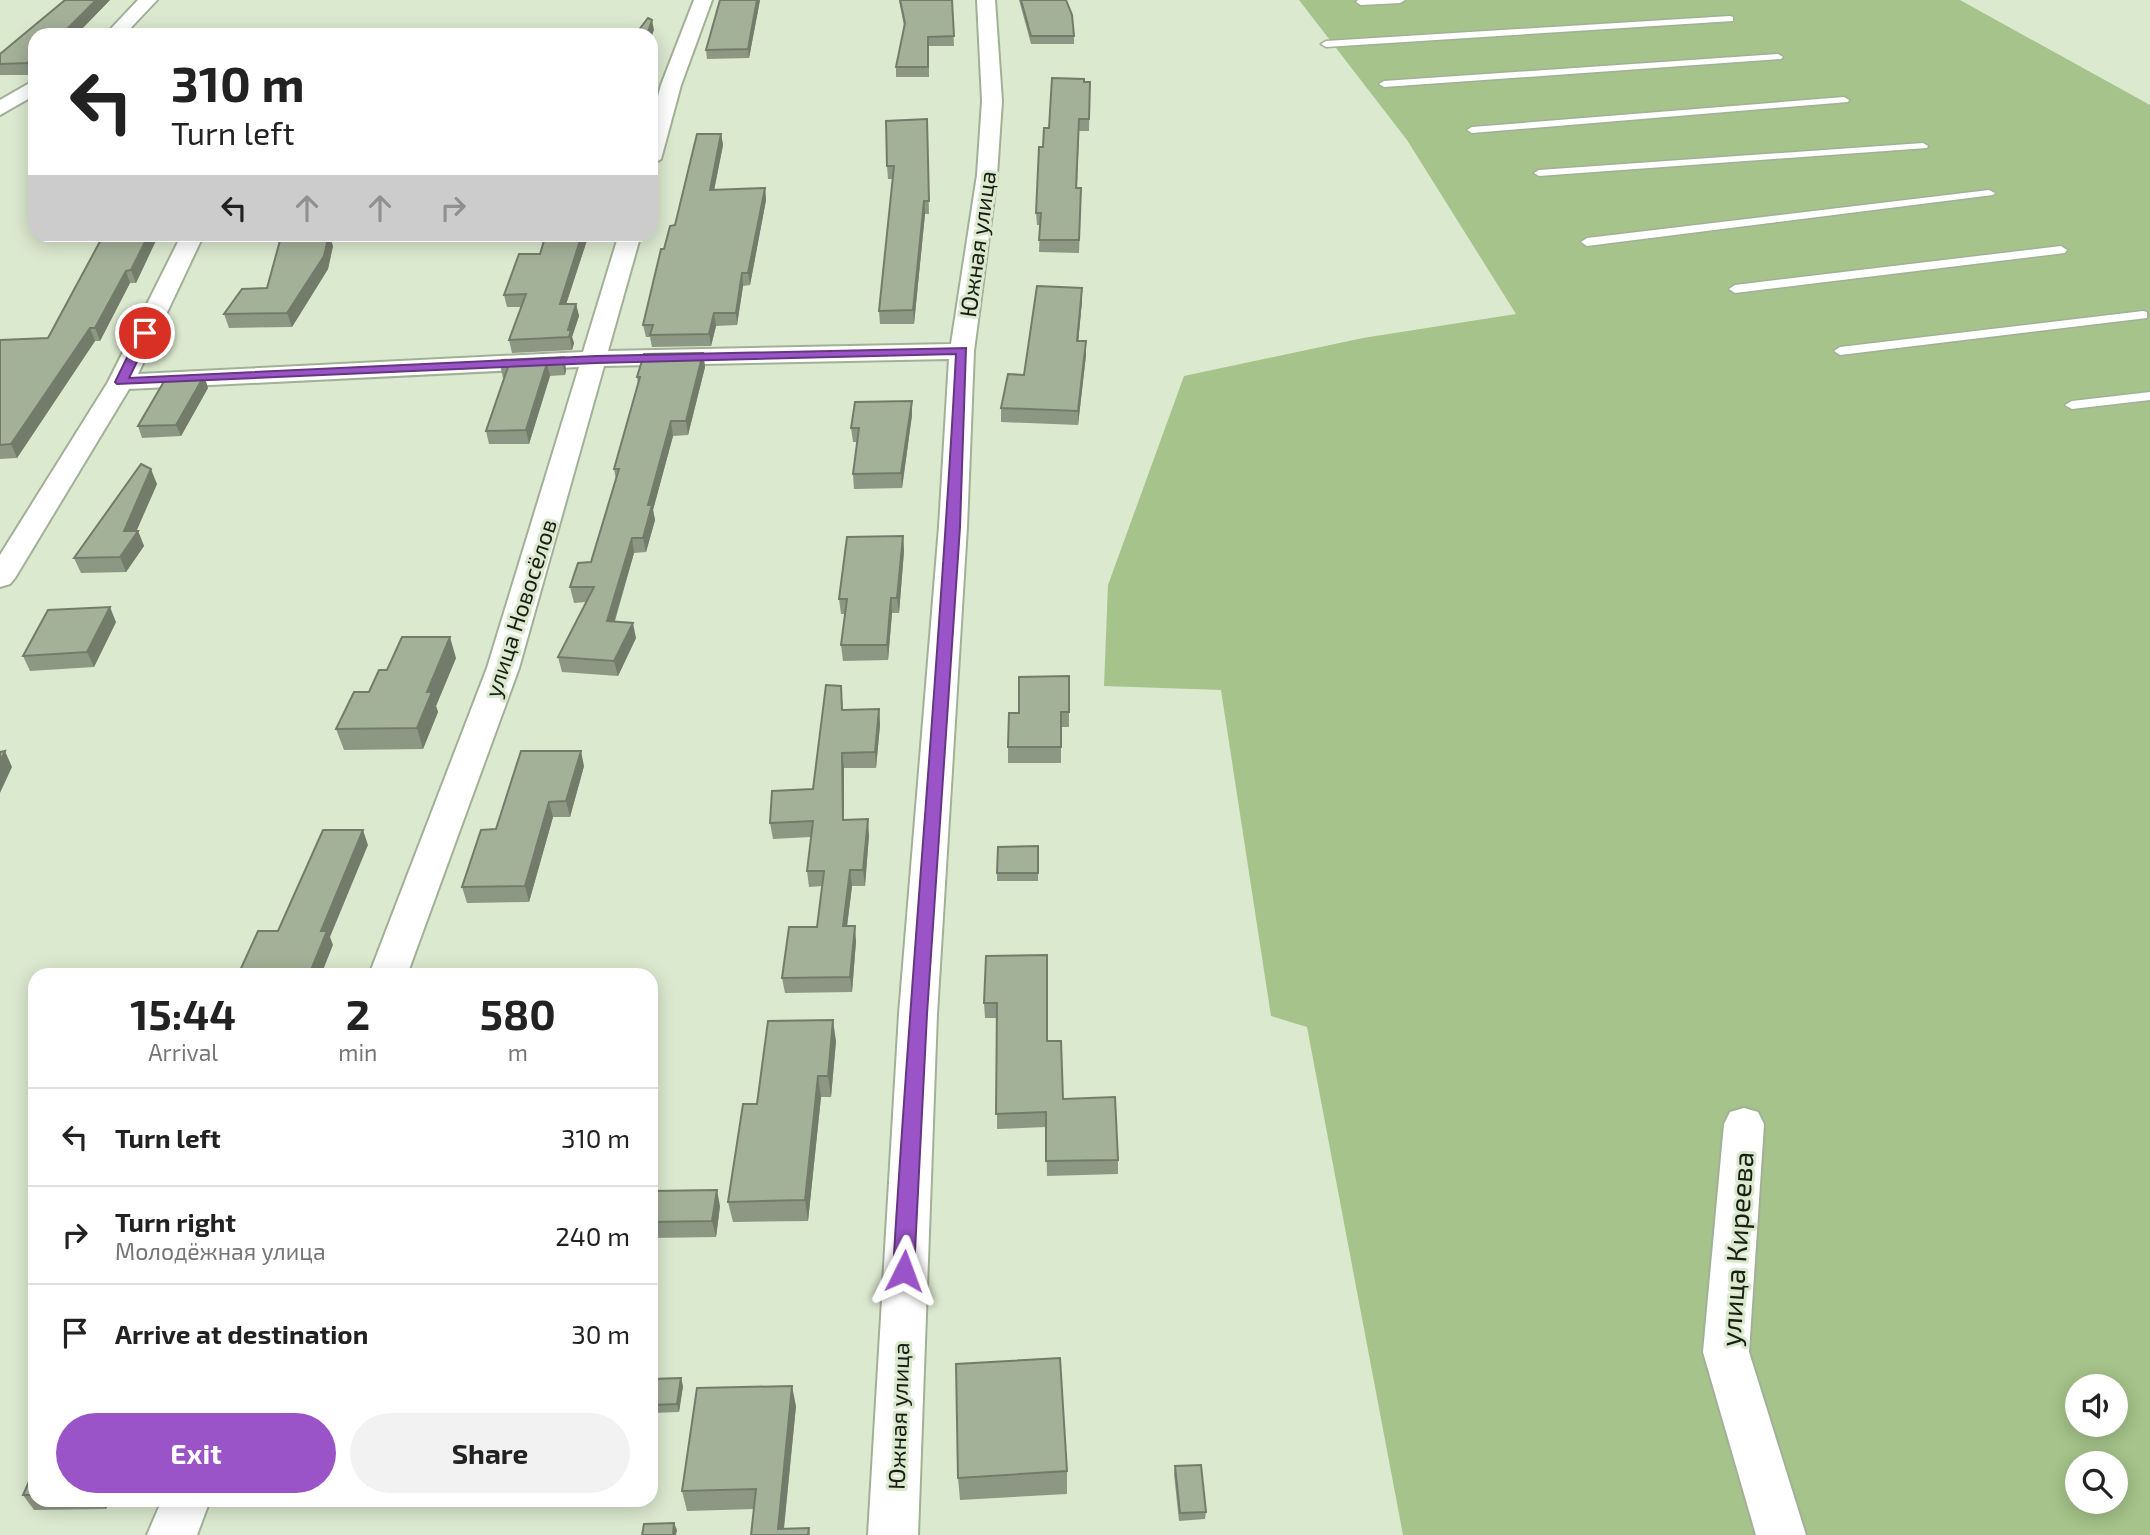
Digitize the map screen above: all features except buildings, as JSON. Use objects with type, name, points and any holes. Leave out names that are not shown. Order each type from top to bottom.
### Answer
[{"type":"street","points":[[121,28],[148,0]]},
{"type":"street","points":[[658,133],[671,85],[703,0]]},
{"type":"street","name":"Южная улица","points":[[893,1535],[918,1014],[953,527],[962,351],[987,175],[992,113],[986,0]]},
{"type":"street","points":[[0,108],[28,90]]},
{"type":"street","points":[[0,578],[121,382],[189,242]]},
{"type":"street","name":"улица Новосёлов","points":[[391,968],[503,668],[596,359],[628,242]]},
{"type":"street","points":[[121,382],[596,359],[962,351]]},
{"type":"street","name":"улица Киреева","points":[[1744,1124],[1726,1352],[1781,1535]]},
{"type":"street","points":[[172,1535],[183,1507]]},
{"type":"lane","points":[[1361,2],[1400,0]]},
{"type":"lane","points":[[1326,44],[1730,19]]},
{"type":"lane","points":[[1384,84],[1778,57]]},
{"type":"lane","points":[[1472,131],[1844,100]]},
{"type":"lane","points":[[1539,173],[1923,146]]},
{"type":"lane","points":[[1587,242],[1989,193]]},
{"type":"lane","points":[[1735,289],[2061,250]]},
{"type":"lane","points":[[1840,351],[2143,315]]},
{"type":"lane","points":[[2072,405],[2150,396]]},
{"type":"green space","points":[[1299,0],[1960,0],[2150,105],[2150,1535],[1403,1535],[1307,1027],[1271,1016],[1221,690],[1104,686],[1108,585],[1184,376],[1363,338],[1516,314],[1407,140]]},
{"type":"route","points":[[145,333],[121,382],[596,359],[962,351],[953,527],[918,1014],[904,1271]]}]
